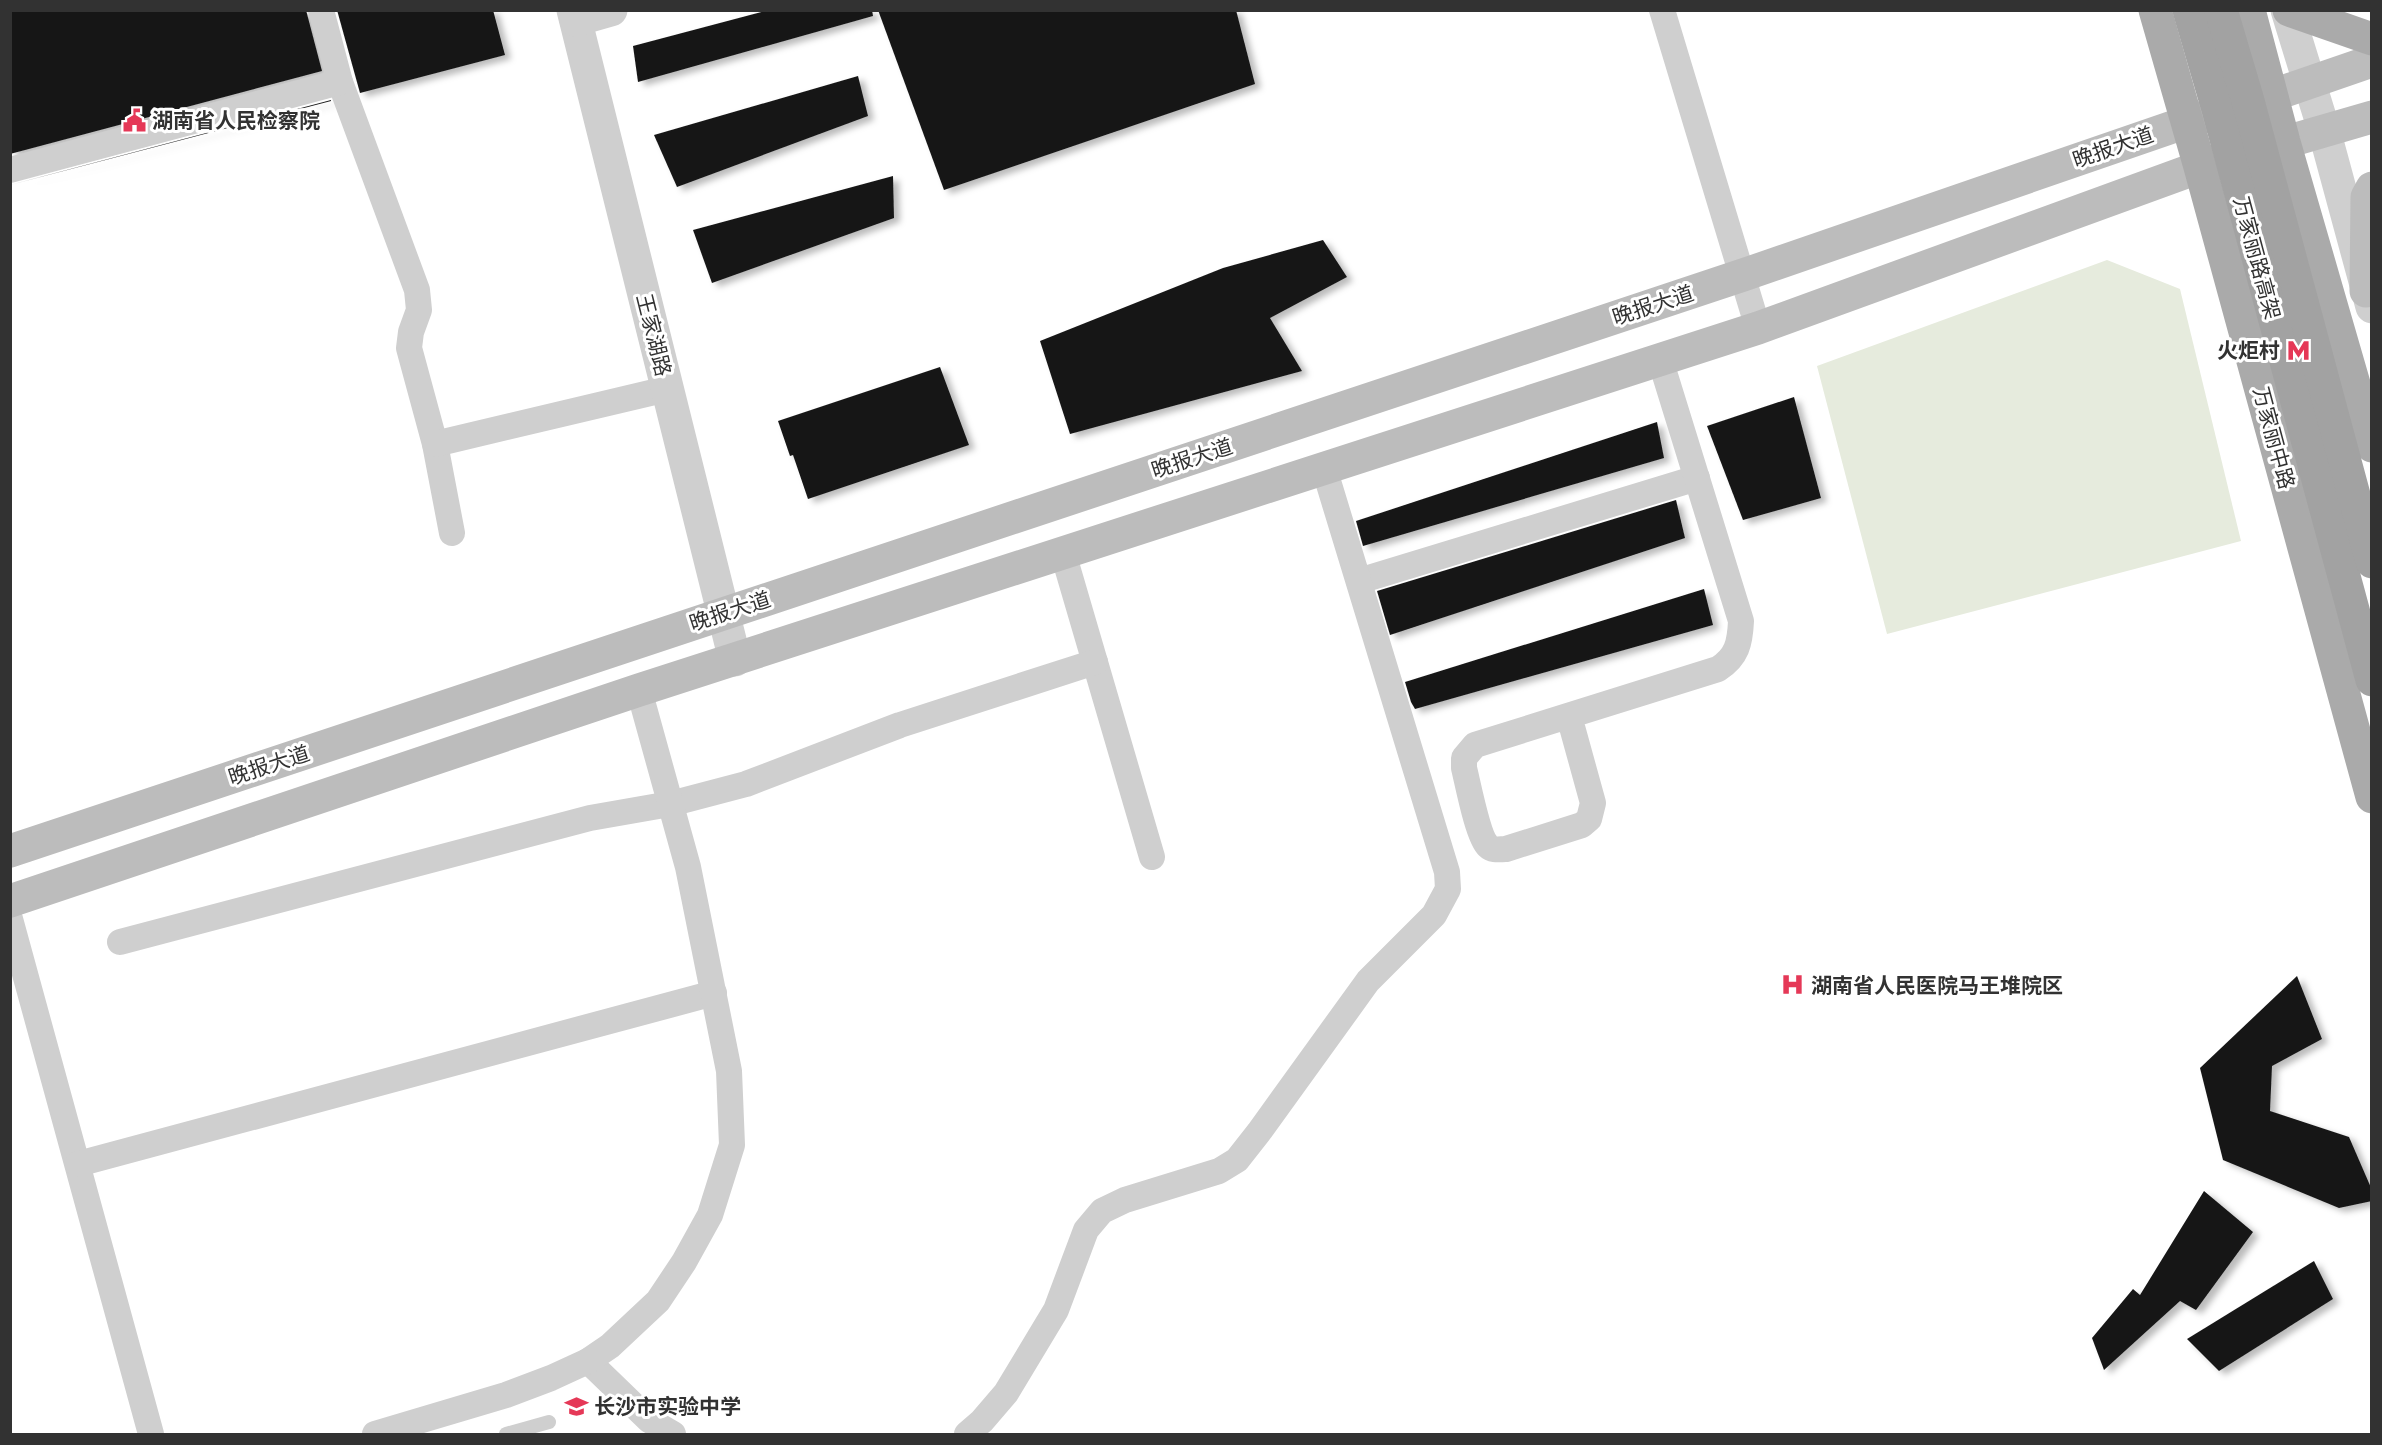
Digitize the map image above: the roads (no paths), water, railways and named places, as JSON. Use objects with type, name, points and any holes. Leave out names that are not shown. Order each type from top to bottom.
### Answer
[{"type":"highway","name":"万家丽路高架","points":[[2189,10],[2218,109],[2372,680]]},
{"type":"highway","name":"万家丽路高架","points":[[2221,10],[2248,101],[2372,562]]},
{"type":"main road","name":"万家丽中路","points":[[2155,10],[2372,797]]},
{"type":"main road","points":[[2249,10],[2284,142],[2372,446]]},
{"type":"main road","points":[[2288,10],[2372,39]]},
{"type":"main road","name":"晚报大道","points":[[10,851],[1743,275],[2187,122],[2372,62]]},
{"type":"main road","points":[[10,901],[639,690],[1758,328],[2200,167],[2372,117]]},
{"type":"main road","points":[[2369,299],[2367,197],[2372,188]]},
{"type":"street","points":[[321,10],[340,81],[417,290],[419,310],[411,332],[409,348],[435,444],[452,533]]},
{"type":"street","points":[[574,15],[611,10]]},
{"type":"street","points":[[1662,10],[1758,328]]},
{"type":"street","points":[[2288,10],[2324,130],[2369,299]]},
{"type":"street","name":"王家湖路","points":[[574,15],[735,660]]},
{"type":"street","points":[[10,170],[340,81]]},
{"type":"street","points":[[1569,716],[1593,803],[1589,819],[1581,825],[1506,849],[1494,849],[1486,845],[1464,768],[1464,758],[1475,745],[1718,669],[1737,651],[1741,638],[1742,621],[1660,359]]},
{"type":"street","points":[[435,444],[667,389]]},
{"type":"street","points":[[967,1434],[982,1421],[1006,1393],[1056,1310],[1086,1230],[1102,1211],[1125,1200],[1219,1171],[1237,1160],[1368,981],[1434,915],[1448,889],[1447,872],[1324,468]]},
{"type":"street","points":[[1359,581],[1697,478]]},
{"type":"street","points":[[1063,553],[1152,857]]},
{"type":"street","points":[[120,942],[579,821],[670,804],[746,784],[900,725],[1095,662]]},
{"type":"street","points":[[375,1434],[506,1395],[588,1361],[610,1346],[658,1300],[684,1262],[710,1215],[732,1145],[729,1071],[688,867],[639,690]]},
{"type":"street","points":[[10,919],[152,1434]]},
{"type":"street","points":[[78,1164],[714,993]]},
{"type":"street","points":[[588,1361],[650,1420],[673,1434]]},
{"type":"lane","points":[[506,1434],[549,1422]]},
{"type":"place","name":"湖南省人民检察院","points":[[134,120]]},
{"type":"place","name":"火炬村","points":[[2298,350]]},
{"type":"place","name":"湖南省人民医院马王堆院区","points":[[1793,985]]},
{"type":"place","name":"长沙市实验中学","points":[[576,1406]]}]
